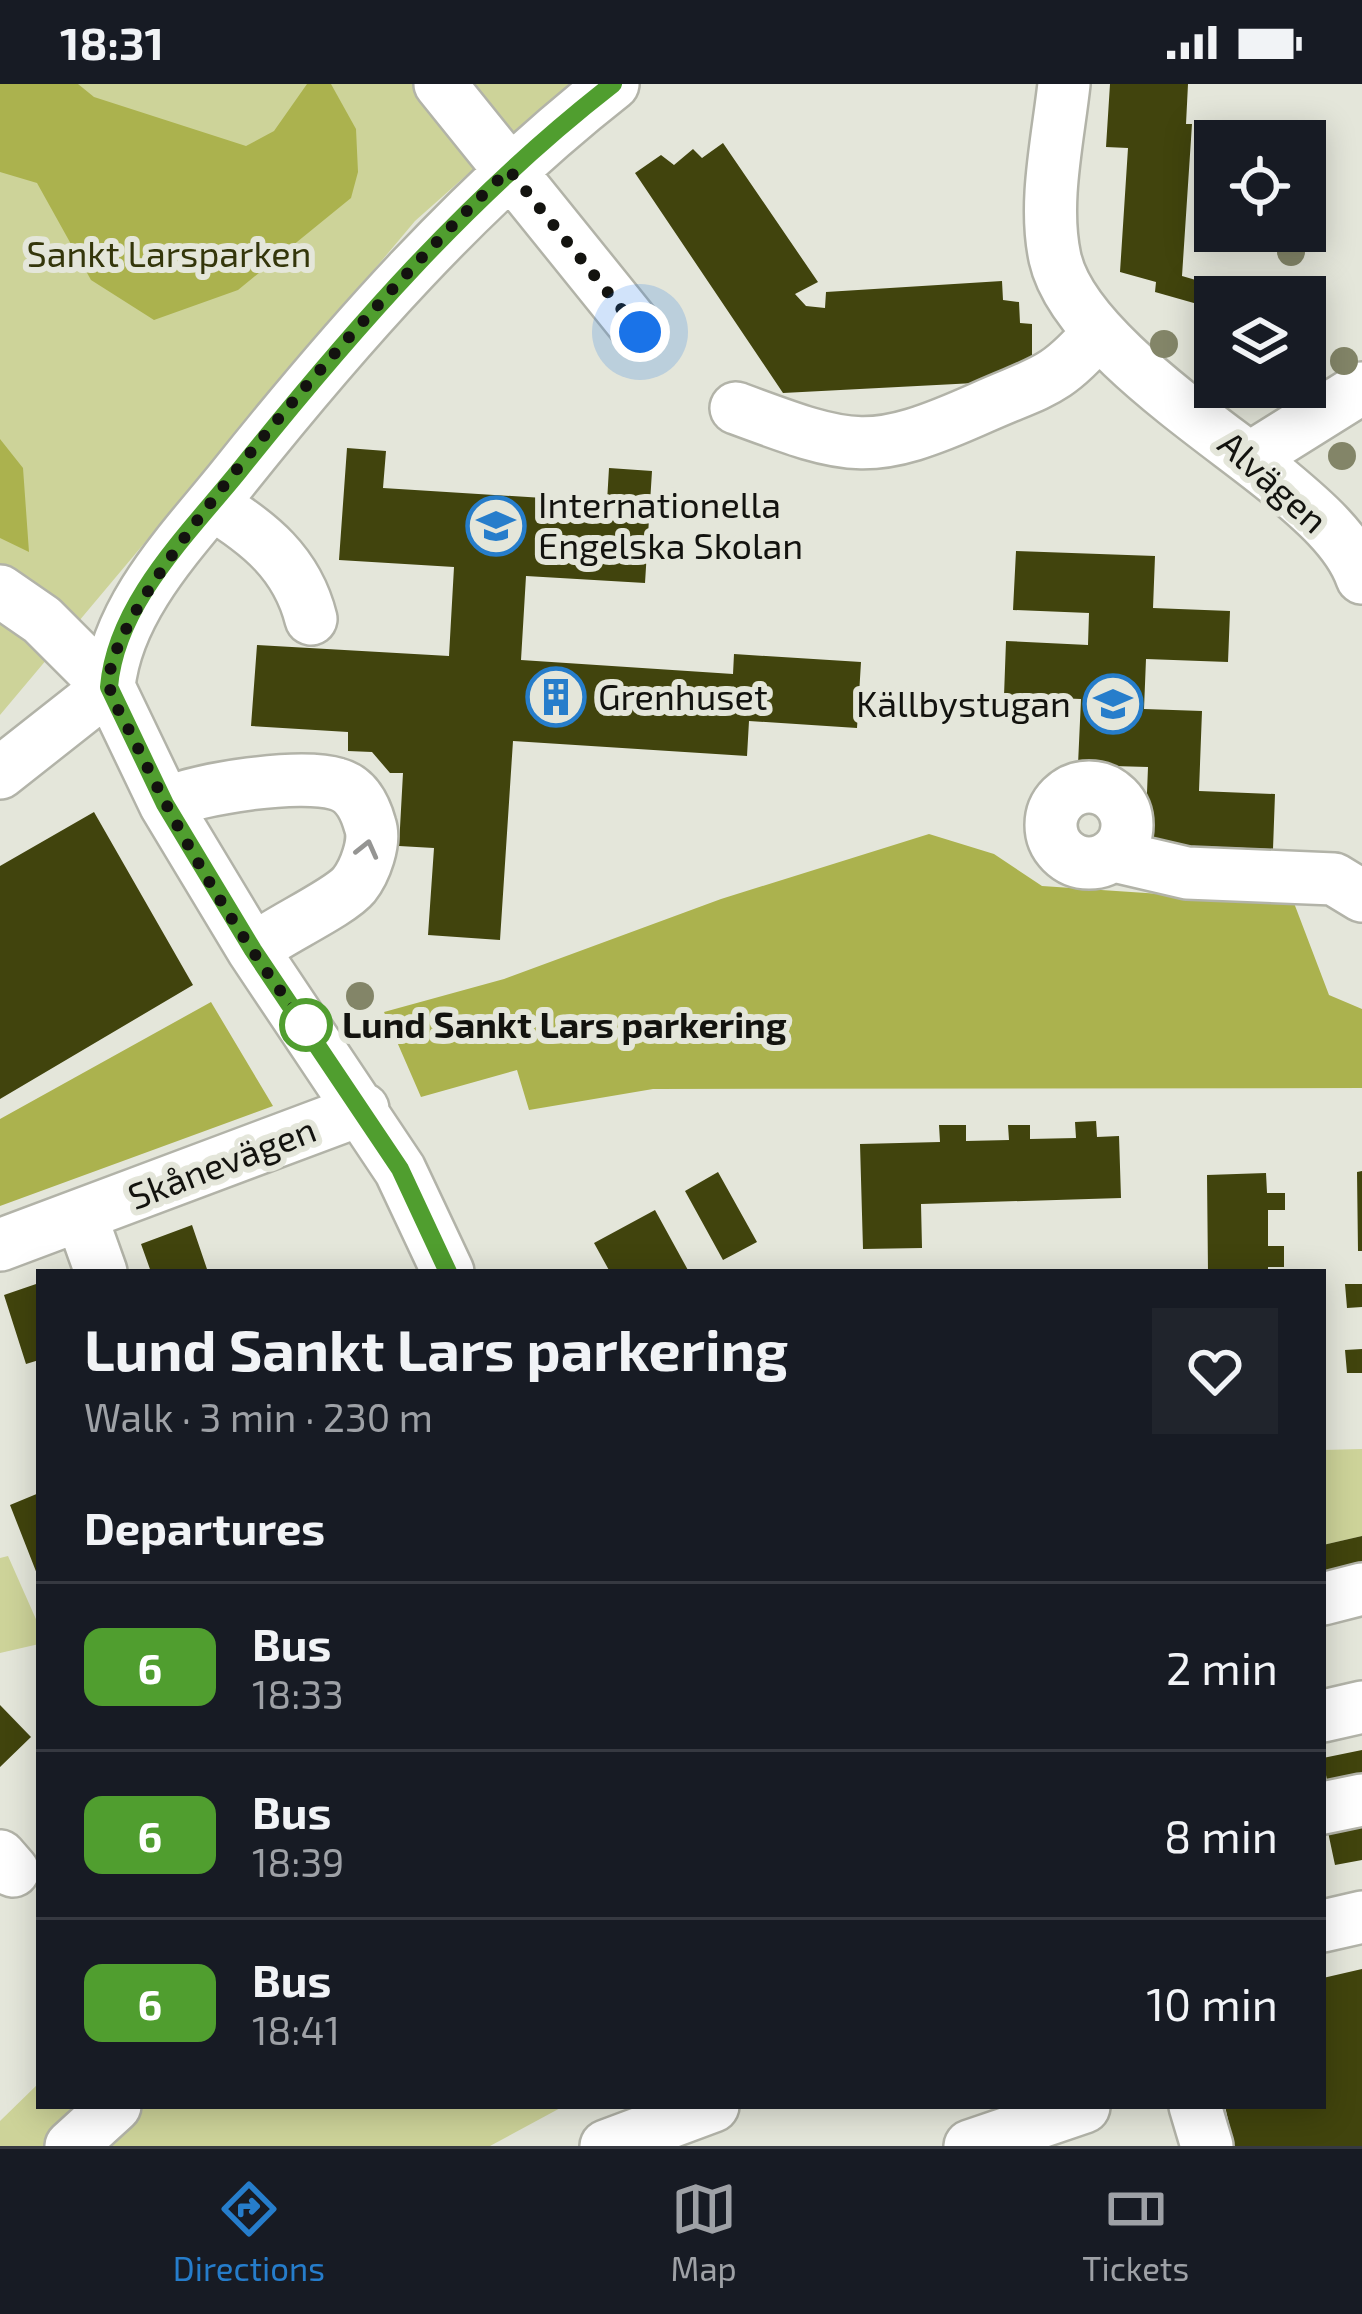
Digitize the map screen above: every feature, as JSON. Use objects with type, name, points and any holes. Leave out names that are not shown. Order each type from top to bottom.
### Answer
[{"type":"street","points":[[440,84],[640,332]]},
{"type":"street","points":[[0,773],[109,687],[115,649],[128,619],[212,504],[413,265],[509,170],[613,84]]},
{"type":"street","name":"Alvägen","points":[[1064,84],[1052,218],[1055,258],[1068,292],[1098,333],[1316,513],[1362,578]]},
{"type":"street","points":[[736,408],[825,441],[898,441],[939,430],[1034,389],[1064,372],[1098,333]]},
{"type":"street","points":[[1250,458],[1302,430],[1362,388]]},
{"type":"street","points":[[212,504],[247,525],[284,561],[310,619]]},
{"type":"street","points":[[0,591],[42,620],[109,687],[165,804],[253,950],[400,1169],[447,1269]]},
{"type":"street","points":[[165,804],[190,791],[304,782],[338,784],[359,797],[373,830],[366,862],[352,888],[253,950]]},
{"type":"street","points":[[1114,856],[1187,873],[1334,879],[1362,896]]},
{"type":"street","name":"Skånevägen","points":[[0,1245],[363,1109]]},
{"type":"street","name":"Skånevägen","points":[[81,1216],[100,1269]]},
{"type":"street","points":[[1326,1597],[1362,1589]]},
{"type":"street","points":[[1326,1715],[1362,1707]]},
{"type":"street","points":[[1326,1807],[1362,1800]]},
{"type":"street","points":[[1326,1925],[1362,1917]]},
{"type":"street","points":[[71,2146],[112,2109]]},
{"type":"street","points":[[606,2146],[705,2109]]},
{"type":"street","points":[[970,2146],[1078,2109]]},
{"type":"street","points":[[1196,2109],[1207,2146]]},
{"type":"green space","name":"Sankt Larsparken","points":[[0,84],[569,84],[415,221],[0,715]]},
{"type":"green space","points":[[0,84],[78,84],[94,97],[246,146],[274,131],[307,84],[331,84],[356,129],[358,172],[351,198],[238,290],[154,320],[91,280],[37,183],[0,172]]},
{"type":"green space","points":[[0,439],[23,468],[29,552],[0,538]]},
{"type":"green space","points":[[929,834],[994,854],[1042,886],[1294,903],[1329,995],[1362,1009],[1362,1088],[653,1089],[529,1110],[517,1070],[421,1097],[384,1012],[504,979],[721,899]]},
{"type":"green space","points":[[211,1002],[273,1106],[0,1206],[0,1119]]},
{"type":"green space","points":[[1362,1449],[1362,1536],[1326,1544],[1326,1450]]},
{"type":"green space","points":[[8,1556],[36,1619],[36,1645],[0,1653],[0,1558]]},
{"type":"green space","points":[[36,2086],[36,2109],[558,2109],[490,2146],[0,2146],[0,2121]]},
{"type":"building","points":[[1110,84],[1188,84],[1186,124],[1192,124],[1182,276],[1194,280],[1194,303],[1155,292],[1156,282],[1120,272],[1128,148],[1106,147]]},
{"type":"building","points":[[723,143],[818,282],[795,294],[806,306],[825,308],[826,292],[1002,281],[1003,300],[1019,302],[1020,323],[1032,324],[1032,380],[783,393],[635,173],[661,155],[674,165],[693,149],[702,158]]},
{"type":"building","name":"Grenhuset","points":[[347,448],[386,451],[383,488],[607,502],[609,468],[652,471],[645,583],[526,576],[521,660],[733,674],[734,654],[861,662],[857,728],[749,721],[747,756],[513,741],[500,940],[428,935],[434,848],[399,846],[403,773],[390,773],[372,752],[348,751],[348,732],[251,726],[257,645],[449,656],[454,567],[339,560]]},
{"type":"building","name":"Källbystugan","points":[[1016,551],[1155,556],[1153,608],[1230,611],[1228,662],[1146,659],[1144,709],[1202,711],[1199,791],[1275,794],[1273,849],[1145,844],[1148,767],[1078,765],[1081,699],[1004,696],[1006,641],[1088,645],[1089,613],[1013,610]]},
{"type":"building","points":[[94,812],[193,985],[0,1099],[0,866]]},
{"type":"building","points":[[1096,1121],[1097,1137],[1119,1136],[1121,1198],[921,1204],[922,1248],[863,1249],[860,1144],[940,1142],[939,1125],[966,1125],[966,1141],[1009,1140],[1008,1125],[1030,1125],[1030,1139],[1076,1138],[1075,1122]]},
{"type":"building","points":[[1362,1171],[1362,1251],[1358,1251],[1357,1172]]},
{"type":"building","points":[[718,1172],[757,1242],[723,1260],[685,1191]]},
{"type":"building","points":[[1266,1173],[1267,1193],[1285,1193],[1285,1210],[1268,1210],[1268,1246],[1284,1246],[1284,1267],[1208,1269],[1207,1175]]},
{"type":"building","points":[[655,1210],[687,1269],[608,1269],[594,1243]]},
{"type":"building","points":[[192,1225],[207,1269],[150,1269],[141,1244]]},
{"type":"building","points":[[36,1284],[36,1361],[26,1364],[4,1295]]},
{"type":"building","points":[[1345,1284],[1362,1284],[1362,1307],[1347,1308]]},
{"type":"building","points":[[1362,1349],[1362,1373],[1347,1373],[1345,1350]]},
{"type":"building","points":[[36,1494],[36,1571],[10,1505]]},
{"type":"building","points":[[1362,1536],[1362,1573],[1326,1581],[1326,1544]]},
{"type":"building","points":[[0,1705],[31,1737],[0,1767]]},
{"type":"building","points":[[1362,1750],[1362,1785],[1329,1792],[1326,1757]]},
{"type":"building","points":[[1362,1824],[1362,1860],[1335,1865],[1328,1832]]},
{"type":"building","points":[[1362,1969],[1362,2146],[1234,2146],[1226,2109],[1326,2109],[1326,1977]]},
{"type":"bus line","name":"6","points":[[447,1269],[400,1169],[253,950],[165,804],[109,687],[111,667],[120,634],[149,588],[289,408],[413,265],[491,186],[613,84]]},
{"type":"place","name":"Internationella Engelska Skolan","points":[[496,526]]},
{"type":"place","name":"Grenhuset","points":[[556,697]]},
{"type":"place","name":"Källbystugan","points":[[1113,704]]},
{"type":"place","name":"Lund Sankt Lars parkering","points":[[306,1025]]},
{"type":"route","points":[[306,1025],[253,950],[165,804],[109,687],[120,634],[149,588],[289,408],[413,265],[509,170],[640,332]]}]
